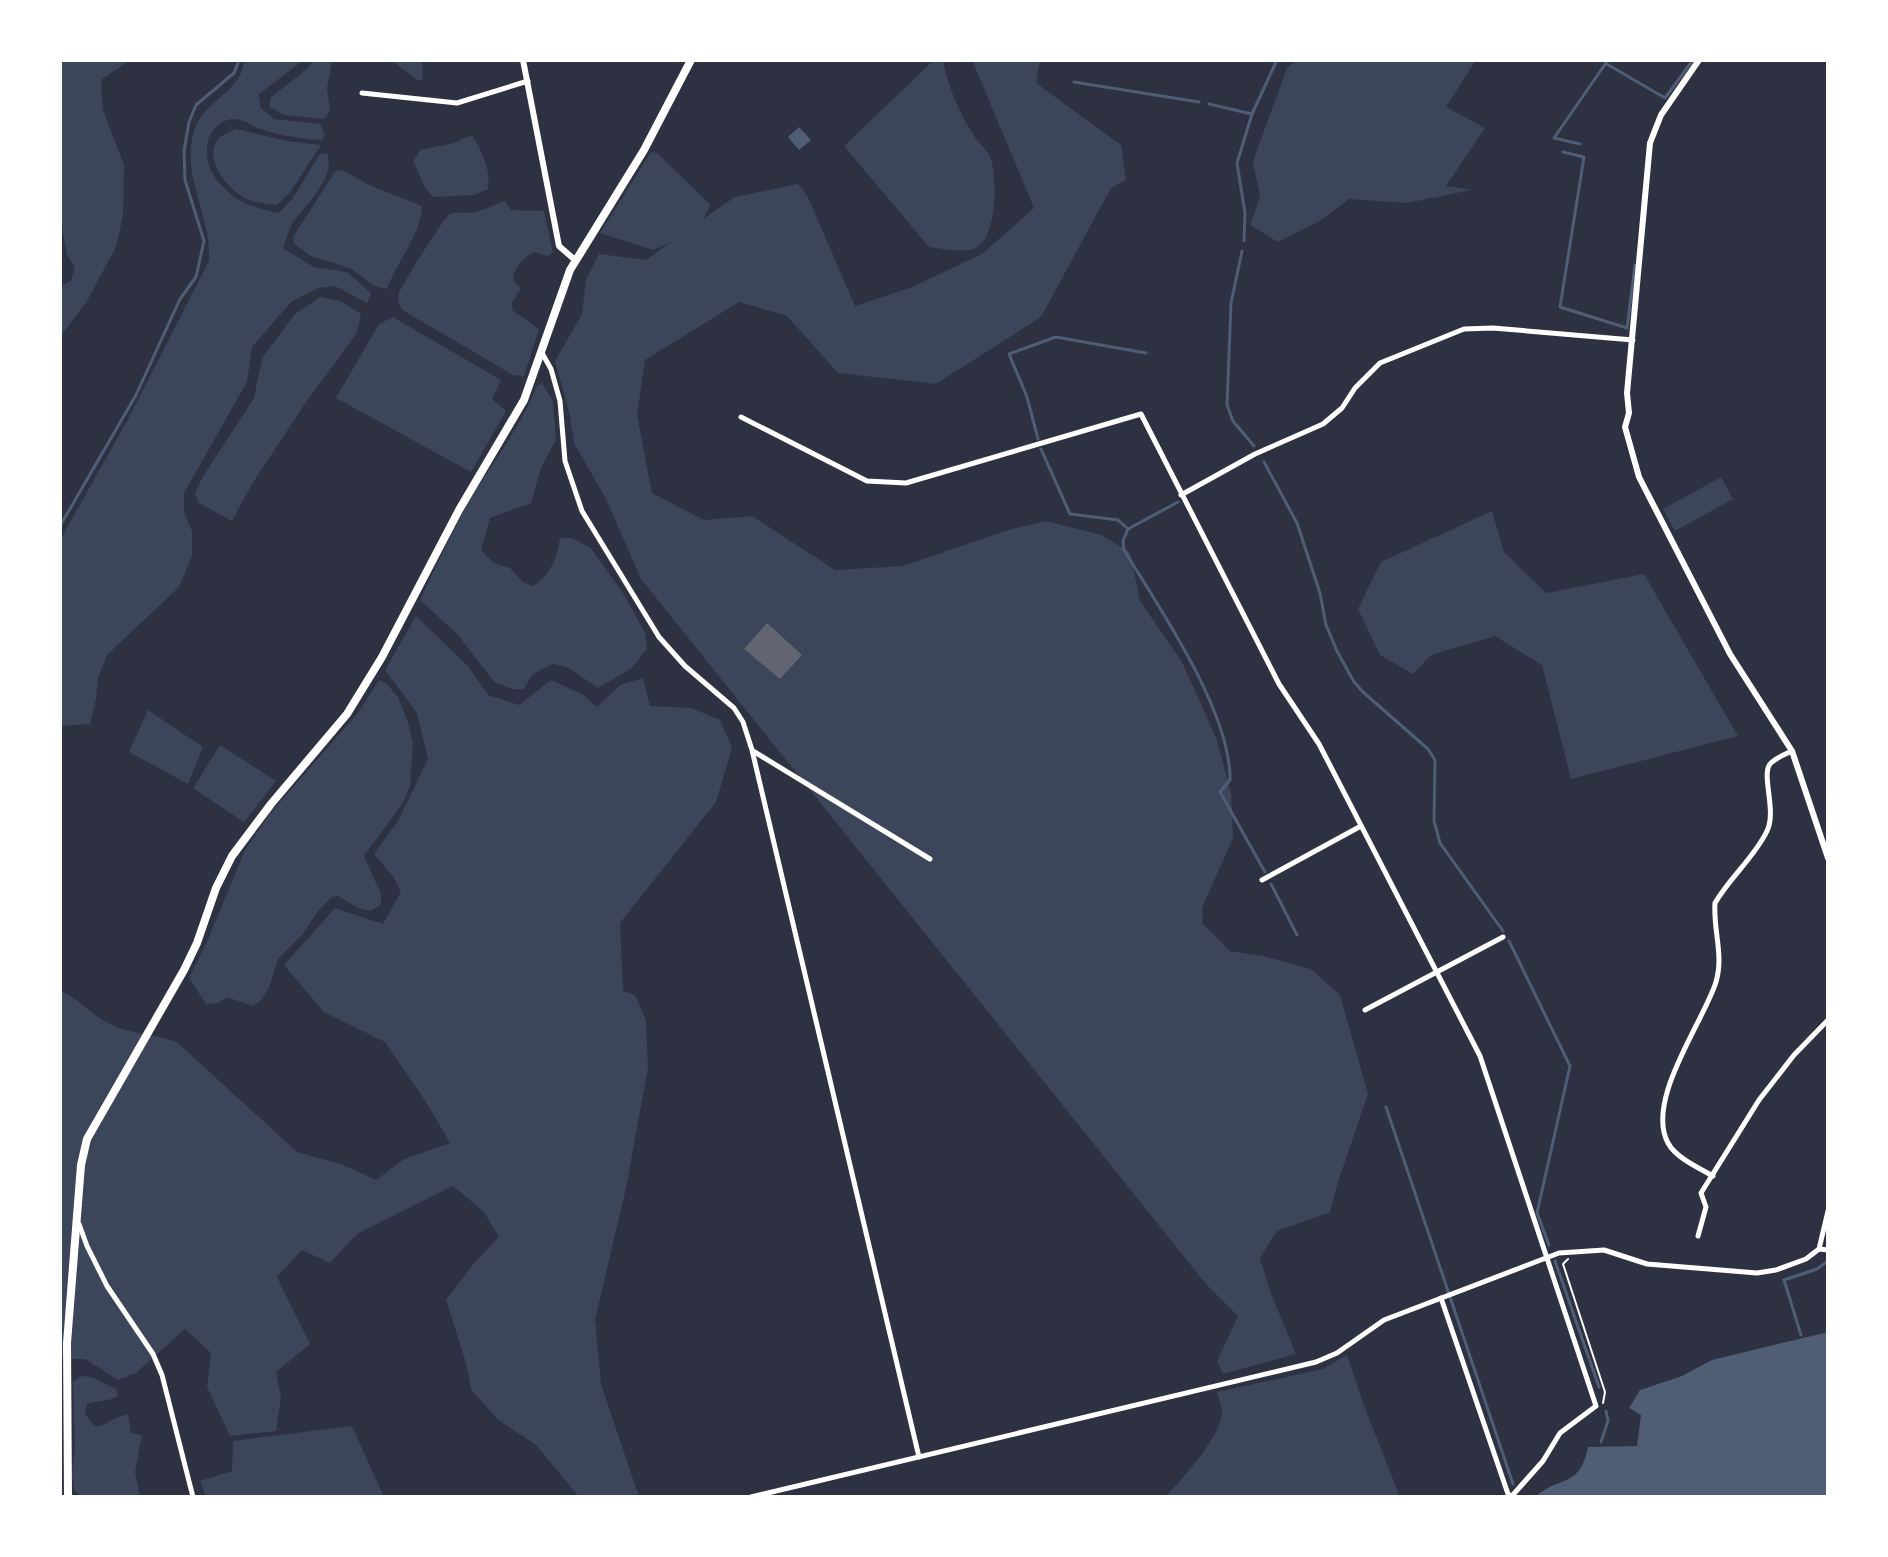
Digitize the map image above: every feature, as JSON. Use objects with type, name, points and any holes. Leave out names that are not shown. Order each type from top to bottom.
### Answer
[{"type":"main road","points":[[68,1497],[67,1343],[81,1165],[87,1139],[184,970],[232,856],[360,695],[396,633],[459,510],[517,413],[568,273],[644,150],[691,60]]},
{"type":"street","points":[[523,60],[559,246],[575,260]]},
{"type":"street","points":[[1699,60],[1661,115],[1650,143],[1627,393],[1629,413],[1625,427],[1639,477],[1730,654],[1792,751],[1828,858]]},
{"type":"street","points":[[362,93],[457,103],[528,81]]},
{"type":"street","points":[[1181,495],[1255,454],[1323,424],[1342,408],[1355,388],[1380,363],[1464,329],[1493,328],[1633,340]]},
{"type":"street","points":[[541,352],[551,369],[560,401],[565,461],[582,511],[659,637],[685,666],[734,708],[743,722],[919,1457]]},
{"type":"street","points":[[741,417],[867,481],[906,483],[1141,414],[1279,684],[1308,724],[1480,1056],[1596,1406],[1560,1433],[1543,1461],[1511,1497],[1441,1298]]},
{"type":"street","points":[[752,750],[930,859]]},
{"type":"street","points":[[1713,1176],[1676,1152],[1668,1143],[1663,1124],[1665,1106],[1687,1042],[1716,982],[1721,959],[1715,903],[1766,835],[1772,807],[1767,771],[1770,763],[1792,751]]},
{"type":"street","points":[[1262,880],[1361,826]]},
{"type":"street","points":[[1365,1010],[1503,937]]},
{"type":"street","points":[[1698,1236],[1706,1207],[1701,1193],[1759,1100],[1794,1055],[1828,1020]]},
{"type":"street","points":[[751,1497],[1316,1362],[1337,1353],[1384,1320],[1559,1253],[1604,1250],[1647,1264],[1757,1273],[1776,1270],[1806,1259],[1819,1249],[1828,1211]]},
{"type":"street","points":[[77,1219],[107,1286],[157,1365],[193,1497]]},
{"type":"street","points":[[1819,1249],[1828,1250]]},
{"type":"path","points":[[1579,1257],[1567,1259],[1563,1264],[1605,1392],[1600,1407]]},
{"type":"shaded area","points":[[60,60],[130,60],[101,80],[103,110],[124,165],[123,216],[116,247],[87,301],[60,337],[60,286],[71,281],[75,267],[67,255],[60,217]]},
{"type":"shaded area","points":[[245,60],[304,60],[259,94],[260,107],[274,119],[320,124],[325,135],[322,140],[299,138],[239,120],[225,121],[219,124],[209,140],[207,154],[211,171],[221,185],[238,199],[279,213],[293,198],[320,154],[327,153],[329,162],[323,181],[292,224],[283,248],[314,267],[347,272],[371,293],[367,303],[335,286],[318,288],[291,302],[252,347],[247,382],[184,493],[184,512],[192,531],[192,556],[179,587],[107,655],[98,678],[90,724],[61,726],[60,540],[127,421],[209,261],[206,228],[193,178],[191,145],[199,120],[234,84]]},
{"type":"shaded area","points":[[314,60],[332,60],[327,88],[330,110],[325,119],[284,115],[270,107],[270,98]]},
{"type":"shaded area","points":[[391,60],[422,60],[423,79],[419,81]]},
{"type":"shaded area","points":[[934,60],[943,60],[960,110],[976,139],[990,156],[993,168],[995,194],[991,223],[981,244],[973,249],[929,247],[844,146]]},
{"type":"shaded area","points":[[972,60],[1040,60],[1036,83],[1121,145],[1126,180],[1111,188],[1041,317],[936,384],[838,373],[787,316],[739,302],[645,360],[637,415],[652,493],[704,520],[752,516],[835,570],[903,566],[1008,530],[1045,521],[1101,535],[1130,552],[1140,601],[1182,662],[1217,740],[1231,793],[1233,838],[1202,908],[1203,924],[1230,951],[1311,969],[1340,995],[1368,1094],[1330,1212],[1277,1231],[1260,1258],[1296,1354],[1223,1374],[1217,1361],[1238,1316],[1206,1284],[641,579],[606,499],[574,443],[555,361],[582,314],[586,280],[599,254],[646,260],[671,242],[653,250],[600,233],[651,152],[657,153],[711,205],[703,219],[735,197],[798,184],[808,197],[855,306],[912,287],[982,254],[1034,208]]},
{"type":"shaded area","points":[[1297,60],[1476,60],[1446,107],[1485,128],[1446,186],[1471,190],[1407,203],[1349,199],[1320,221],[1278,242],[1250,225],[1260,197],[1253,161],[1287,68]]},
{"type":"shaded area","points":[[799,127],[811,140],[799,150],[788,137]]},
{"type":"shaded area","points":[[236,129],[321,145],[291,191],[277,205],[262,203],[240,195],[225,181],[215,164],[214,146],[219,138]]},
{"type":"shaded area","points":[[472,135],[487,168],[488,189],[474,195],[433,197],[413,161],[421,150],[454,143]]},
{"type":"shaded area","points":[[336,170],[345,171],[369,185],[422,206],[418,227],[387,289],[374,286],[352,269],[311,256],[294,244],[293,237]]},
{"type":"shaded area","points":[[505,201],[511,210],[544,211],[553,253],[547,256],[535,252],[531,254],[521,262],[513,276],[521,288],[512,303],[512,310],[539,329],[524,376],[513,375],[402,310],[398,300],[408,277],[450,214],[475,212]]},
{"type":"shaded area","points":[[320,297],[341,301],[361,314],[357,333],[304,405],[252,484],[232,521],[199,503],[195,493],[254,398],[262,358],[295,314]]},
{"type":"shaded area","points":[[393,317],[501,380],[492,399],[506,411],[471,472],[336,398],[379,324]]},
{"type":"shaded area","points":[[542,383],[553,401],[556,440],[541,468],[531,503],[490,518],[481,550],[494,563],[510,568],[523,582],[533,586],[552,566],[560,538],[572,538],[591,548],[625,596],[645,633],[647,649],[631,669],[598,688],[567,667],[553,664],[533,674],[524,689],[512,689],[494,682],[458,635],[420,600],[467,505],[513,433],[536,387]]},
{"type":"shaded area","points":[[1721,477],[1733,499],[1675,531],[1663,509]]},
{"type":"shaded area","points":[[1492,511],[1504,552],[1546,593],[1644,574],[1738,736],[1571,779],[1542,665],[1495,636],[1431,655],[1413,674],[1380,655],[1358,609],[1381,562]]},
{"type":"shaded area","points":[[416,616],[468,666],[488,695],[519,705],[551,680],[582,694],[597,707],[620,685],[643,678],[650,706],[691,708],[720,720],[732,748],[716,802],[620,923],[623,991],[635,995],[646,1020],[648,1068],[626,1188],[595,1320],[601,1384],[639,1497],[579,1497],[536,1445],[497,1419],[471,1389],[446,1300],[499,1237],[484,1212],[453,1186],[357,1234],[330,1263],[302,1250],[277,1277],[310,1344],[276,1372],[281,1397],[276,1431],[230,1436],[207,1387],[211,1353],[185,1329],[136,1373],[118,1380],[85,1359],[60,1359],[60,990],[115,1026],[178,1043],[297,1152],[341,1164],[376,1180],[404,1159],[450,1143],[385,1042],[324,1012],[284,965],[335,908],[383,924],[401,892],[394,878],[374,854],[398,821],[428,759],[417,713],[385,670]]},
{"type":"shaded area","points":[[379,680],[386,683],[398,697],[413,743],[410,786],[403,803],[364,856],[381,894],[381,904],[371,911],[358,908],[338,896],[332,897],[278,959],[269,988],[261,1000],[252,1006],[227,997],[218,1003],[206,1004],[189,978],[245,850],[272,811],[357,714]]},
{"type":"shaded area","points":[[148,710],[203,747],[188,784],[129,752]]},
{"type":"shaded area","points":[[220,745],[276,781],[244,822],[193,788]]},
{"type":"shaded area","points":[[1828,1332],[1828,1497],[1535,1497],[1574,1475],[1580,1469],[1588,1447],[1637,1446],[1641,1415],[1629,1408],[1640,1390],[1682,1376],[1712,1360]]},
{"type":"shaded area","points":[[1347,1355],[1400,1497],[1165,1497],[1200,1457],[1216,1432],[1222,1411],[1217,1392],[1323,1369]]},
{"type":"shaded area","points":[[81,1376],[92,1377],[116,1389],[118,1396],[87,1404],[85,1414],[94,1426],[128,1415],[131,1433],[142,1435],[135,1472],[140,1497],[81,1497],[74,1490],[73,1382]]},
{"type":"shaded area","points":[[352,1426],[384,1497],[206,1497],[200,1481],[232,1471],[233,1441]]},
{"type":"building","points":[[767,623],[802,655],[780,679],[744,649]]},
{"type":"waterway","points":[[60,526],[136,395],[180,299],[196,277],[204,241],[185,180],[184,151],[189,122],[196,105],[234,73],[239,60]]},
{"type":"waterway","points":[[1209,104],[1252,114],[1277,60]]},
{"type":"waterway","points":[[1580,144],[1554,138],[1608,60]]},
{"type":"waterway","points":[[1605,63],[1665,98],[1693,60]]},
{"type":"waterway","points":[[1074,82],[1199,102]]},
{"type":"waterway","points":[[1244,241],[1245,213],[1237,163],[1252,114]]},
{"type":"waterway","points":[[1563,152],[1584,157],[1560,307],[1627,328],[1635,265]]},
{"type":"waterway","points":[[1242,251],[1231,303],[1227,405],[1233,421],[1254,446]]},
{"type":"waterway","points":[[1038,439],[1027,397],[1009,354],[1056,337],[1146,353]]},
{"type":"waterway","points":[[1041,449],[1070,514],[1118,520],[1128,529],[1123,541],[1124,550],[1191,662],[1219,724],[1230,780],[1220,792],[1265,872]]},
{"type":"waterway","points":[[1264,462],[1297,523],[1320,593],[1326,625],[1337,651],[1354,682],[1428,749],[1435,760],[1434,821],[1440,843],[1503,931]]},
{"type":"waterway","points":[[1128,529],[1178,502]]},
{"type":"waterway","points":[[1271,884],[1297,935]]},
{"type":"waterway","points":[[1509,941],[1570,1066],[1537,1213],[1549,1245]]},
{"type":"waterway","points":[[1386,1107],[1513,1484]]},
{"type":"waterway","points":[[1555,1261],[1599,1387]]},
{"type":"waterway","points":[[1801,1335],[1784,1280],[1817,1269],[1828,1261]]},
{"type":"waterway","points":[[1601,1442],[1608,1421],[1606,1411]]}]
